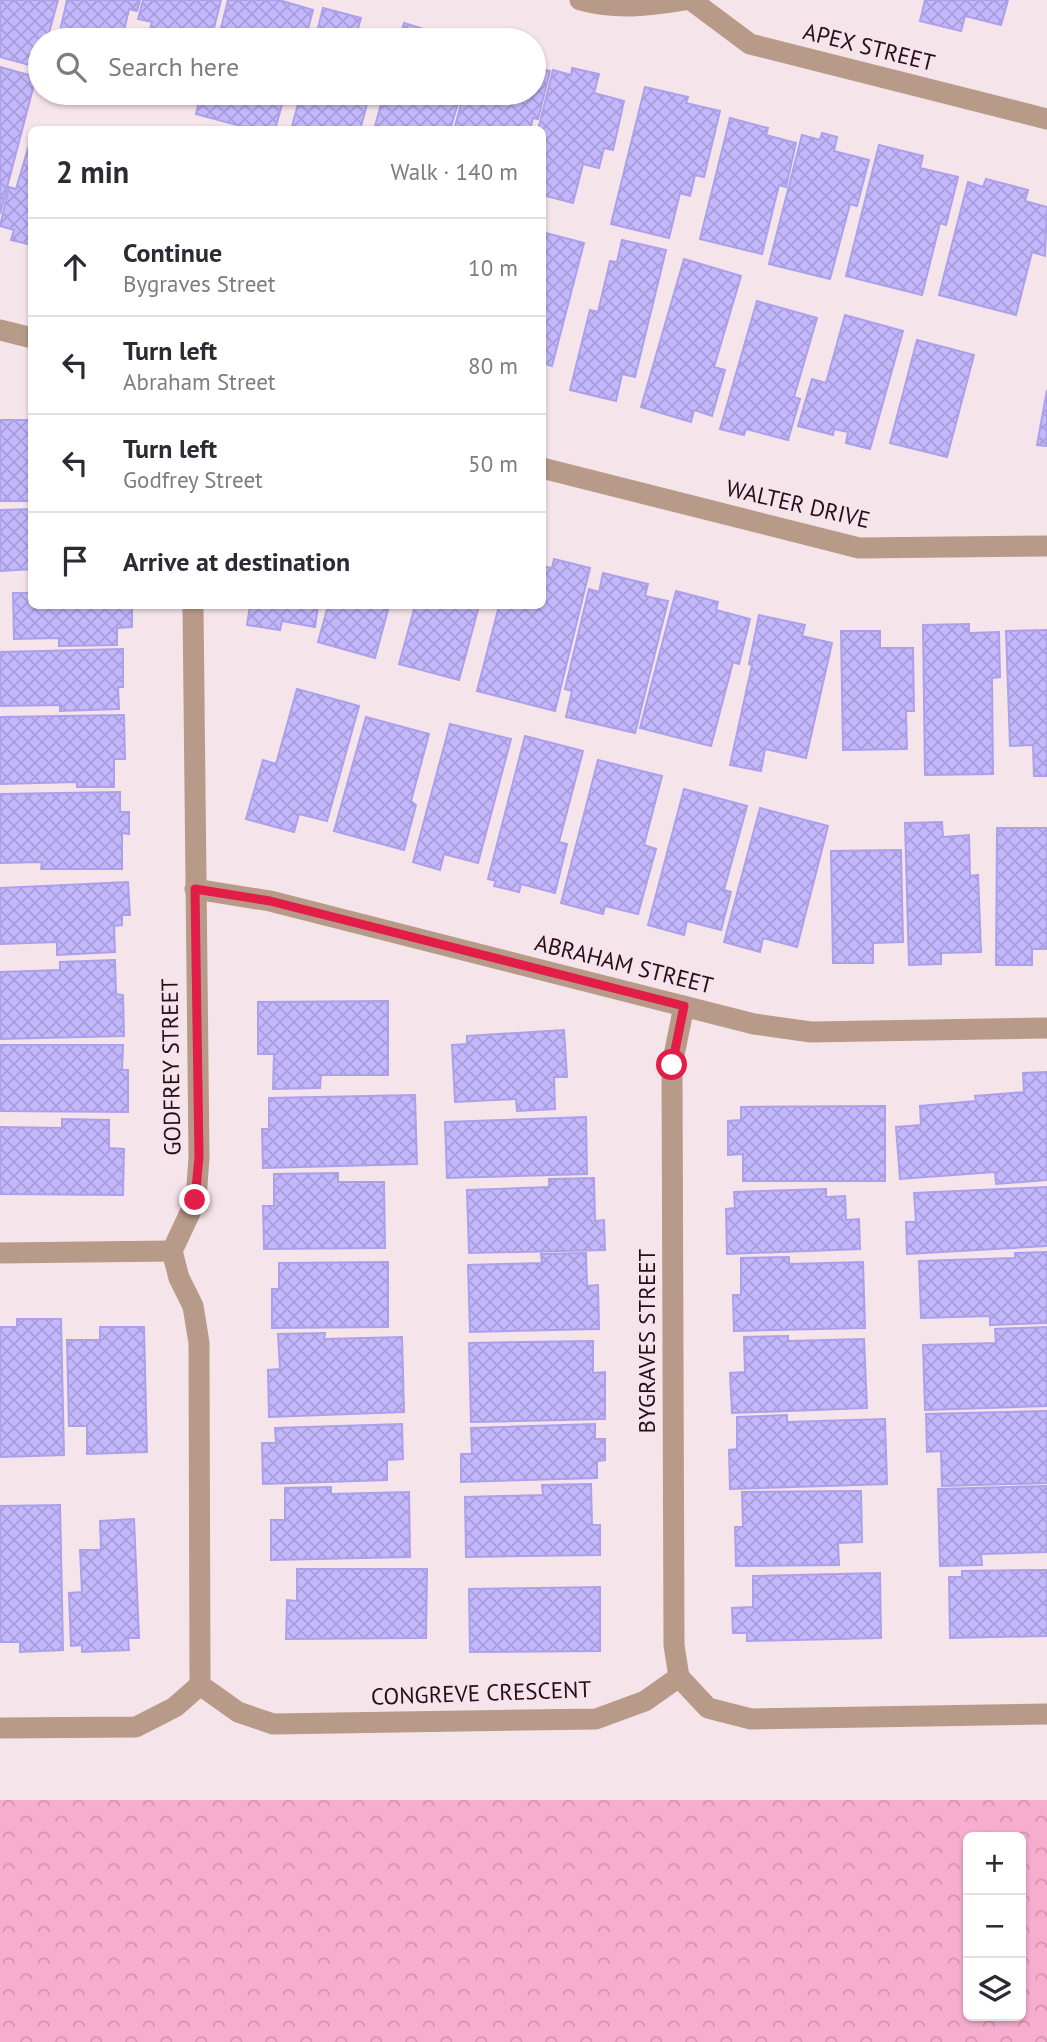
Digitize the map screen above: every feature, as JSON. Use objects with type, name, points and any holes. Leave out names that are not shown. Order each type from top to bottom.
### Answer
[{"type":"street","points":[[580,0],[603,6],[645,7],[685,0]]},
{"type":"street","name":"APEX STREET","points":[[691,0],[750,44],[1047,119]]},
{"type":"street","points":[[0,330],[28,337]]},
{"type":"street","name":"WALTER DRIVE","points":[[546,469],[859,548],[1047,546]]},
{"type":"street","name":"GODFREY STREET","points":[[172,1251],[195,1200],[199,1157],[193,609]]},
{"type":"street","name":"ABRAHAM STREET","points":[[195,889],[270,901],[754,1024],[811,1032],[1047,1028]]},
{"type":"street","name":"BYGRAVES STREET","points":[[679,1678],[674,1645],[672,1065],[684,1006]]},
{"type":"street","points":[[0,1253],[172,1251],[179,1278],[193,1306],[199,1343],[200,1685],[175,1707],[136,1727],[0,1728]]},
{"type":"street","points":[[679,1678],[708,1708],[751,1719],[1047,1714]]},
{"type":"street","name":"CONGREVE CRESCENT","points":[[200,1685],[238,1712],[273,1724],[300,1724],[596,1719],[646,1701],[679,1678]]},
{"type":"green space","points":[[0,1800],[1047,1800],[1047,2042],[0,2042]]},
{"type":"building","points":[[0,0],[58,0],[50,28],[28,28],[28,65],[0,57]]},
{"type":"building","points":[[67,0],[140,0],[137,11],[129,9],[125,28],[61,28]]},
{"type":"building","points":[[143,0],[221,0],[214,28],[150,28],[152,22],[138,19]]},
{"type":"building","points":[[228,0],[279,0],[313,10],[308,28],[221,28]]},
{"type":"building","points":[[925,0],[1008,0],[1001,25],[965,16],[961,31],[920,21]]},
{"type":"building","points":[[323,8],[361,18],[358,28],[318,28]]},
{"type":"building","points":[[404,23],[420,28],[403,28]]},
{"type":"building","points":[[0,67],[28,75],[29,105],[0,214]]},
{"type":"building","points":[[572,68],[599,74],[594,93],[624,101],[613,150],[604,148],[599,168],[583,164],[573,203],[546,196],[546,126],[539,126],[553,70],[571,75]]},
{"type":"building","points":[[546,70],[550,71],[546,87]]},
{"type":"building","points":[[645,87],[688,97],[686,103],[720,111],[704,177],[695,175],[690,196],[680,193],[669,238],[611,224]]},
{"type":"building","points":[[198,105],[282,105],[276,126],[241,126],[196,114]]},
{"type":"building","points":[[298,105],[367,105],[361,126],[292,126]]},
{"type":"building","points":[[381,105],[457,105],[451,126],[375,126]]},
{"type":"building","points":[[461,105],[542,105],[538,119],[533,118],[531,126],[455,126]]},
{"type":"building","points":[[730,118],[768,128],[766,135],[796,143],[786,187],[779,185],[762,254],[700,239]]},
{"type":"building","points":[[822,133],[837,137],[834,151],[869,160],[857,206],[850,204],[830,279],[769,264],[802,135],[820,140]]},
{"type":"building","points":[[879,145],[923,156],[920,168],[958,177],[946,225],[940,223],[922,295],[846,276]]},
{"type":"building","points":[[28,148],[28,244],[11,240],[14,230],[0,226],[9,187],[16,189]]},
{"type":"building","points":[[986,179],[1028,190],[1025,201],[1047,207],[1045,256],[1032,252],[1016,315],[939,295],[968,182],[983,187]]},
{"type":"building","points":[[546,233],[584,243],[552,366],[546,364]]},
{"type":"building","points":[[622,240],[666,250],[635,377],[622,374],[616,401],[570,390],[590,310],[598,312],[610,261],[617,262]]},
{"type":"building","points":[[684,259],[741,276],[714,367],[725,370],[712,416],[694,410],[691,422],[641,407]]},
{"type":"building","points":[[757,301],[817,318],[794,397],[800,399],[788,440],[746,429],[744,435],[720,429]]},
{"type":"building","points":[[845,315],[903,331],[870,449],[846,443],[848,432],[834,429],[833,435],[798,426],[812,379],[826,383]]},
{"type":"building","points":[[917,340],[974,355],[947,457],[890,443]]},
{"type":"building","points":[[1047,390],[1047,446],[1037,445]]},
{"type":"building","points":[[0,420],[28,420],[28,501],[0,501]]},
{"type":"building","points":[[28,509],[28,569],[0,571],[0,510]]},
{"type":"building","points":[[554,559],[590,568],[555,711],[477,691],[498,609],[546,609],[546,567],[552,568]]},
{"type":"building","points":[[603,573],[648,584],[645,596],[668,601],[635,733],[566,717],[572,691],[565,689],[589,589],[599,592]]},
{"type":"building","points":[[676,591],[718,602],[716,610],[750,619],[739,664],[733,662],[711,746],[640,728]]},
{"type":"building","points":[[13,593],[28,593],[28,609],[132,609],[132,627],[117,628],[117,645],[59,646],[59,638],[14,639]]},
{"type":"building","points":[[250,609],[318,609],[315,627],[282,621],[280,630],[247,625]]},
{"type":"building","points":[[327,609],[388,609],[375,658],[318,642]]},
{"type":"building","points":[[414,609],[478,609],[459,680],[399,664]]},
{"type":"building","points":[[759,615],[805,625],[802,636],[832,643],[806,758],[765,749],[761,771],[730,765],[752,665],[749,664]]},
{"type":"building","points":[[969,624],[969,633],[999,632],[1000,677],[992,678],[993,774],[925,775],[923,625]]},
{"type":"building","points":[[1047,630],[1047,776],[1034,776],[1033,745],[1010,746],[1006,631]]},
{"type":"building","points":[[841,631],[880,631],[880,648],[913,648],[914,711],[906,711],[907,749],[843,750]]},
{"type":"building","points":[[123,649],[123,687],[118,687],[119,709],[60,711],[60,705],[0,706],[0,652]]},
{"type":"building","points":[[297,689],[359,706],[327,821],[299,814],[294,832],[246,819],[263,760],[276,764]]},
{"type":"building","points":[[124,715],[125,759],[114,759],[114,787],[77,787],[77,782],[0,784],[0,717]]},
{"type":"building","points":[[366,717],[429,734],[411,801],[416,805],[404,850],[334,831]]},
{"type":"building","points":[[450,724],[511,739],[478,863],[444,854],[440,870],[413,862]]},
{"type":"building","points":[[525,736],[583,751],[559,842],[567,844],[555,893],[521,884],[519,892],[494,886],[496,881],[488,879]]},
{"type":"building","points":[[598,760],[662,776],[644,845],[656,849],[638,914],[605,906],[603,914],[561,903]]},
{"type":"building","points":[[684,789],[747,806],[724,890],[731,892],[721,930],[687,921],[684,935],[648,925]]},
{"type":"building","points":[[120,792],[120,812],[129,812],[129,834],[122,833],[122,869],[41,869],[42,862],[0,863],[0,794]]},
{"type":"building","points":[[760,808],[828,826],[797,947],[763,938],[760,952],[724,942]]},
{"type":"building","points":[[942,822],[943,837],[969,835],[970,876],[978,875],[981,952],[941,953],[941,964],[909,965],[905,823]]},
{"type":"building","points":[[997,828],[1047,828],[1047,949],[1032,949],[1032,965],[996,965]]},
{"type":"building","points":[[901,850],[903,942],[873,943],[873,963],[833,963],[831,851]]},
{"type":"building","points":[[128,882],[130,915],[122,915],[122,925],[114,926],[115,952],[57,955],[57,942],[0,944],[0,888]]},
{"type":"building","points":[[115,960],[116,994],[123,995],[124,1036],[0,1039],[0,972],[60,970],[60,962]]},
{"type":"building","points":[[388,1001],[388,1075],[321,1075],[320,1088],[273,1089],[274,1054],[258,1054],[258,1002]]},
{"type":"building","points":[[564,1030],[567,1077],[554,1077],[555,1109],[517,1111],[516,1099],[455,1102],[452,1045],[467,1044],[467,1036]]},
{"type":"building","points":[[0,1045],[123,1045],[122,1070],[128,1070],[128,1112],[0,1111]]},
{"type":"building","points":[[1047,1072],[1047,1180],[996,1184],[995,1172],[900,1179],[896,1127],[921,1125],[920,1106],[976,1101],[975,1096],[1024,1092],[1023,1073]]},
{"type":"building","points":[[415,1095],[417,1164],[263,1168],[262,1129],[269,1129],[269,1098]]},
{"type":"building","points":[[885,1106],[885,1181],[743,1181],[743,1154],[728,1155],[728,1121],[741,1120],[741,1107]]},
{"type":"building","points":[[586,1117],[587,1174],[447,1178],[445,1122]]},
{"type":"building","points":[[62,1119],[109,1120],[109,1148],[124,1149],[123,1195],[0,1194],[0,1127],[62,1128]]},
{"type":"building","points":[[338,1173],[338,1182],[384,1182],[385,1248],[264,1249],[263,1206],[274,1206],[274,1174]]},
{"type":"building","points":[[594,1178],[595,1221],[604,1220],[605,1250],[469,1253],[467,1190],[549,1187],[549,1179]]},
{"type":"building","points":[[1047,1187],[1047,1246],[907,1254],[906,1222],[916,1222],[914,1193]]},
{"type":"building","points":[[826,1189],[826,1197],[845,1196],[846,1220],[859,1219],[860,1249],[727,1254],[726,1209],[735,1208],[734,1192]]},
{"type":"building","points":[[1047,1252],[1047,1323],[990,1325],[990,1316],[921,1318],[919,1261],[1015,1258],[1015,1253]]},
{"type":"building","points":[[586,1253],[587,1286],[598,1285],[599,1329],[470,1332],[468,1265],[542,1263],[541,1254]]},
{"type":"building","points":[[789,1257],[789,1264],[863,1262],[865,1328],[734,1331],[733,1295],[741,1295],[741,1258]]},
{"type":"building","points":[[388,1262],[388,1327],[272,1328],[272,1289],[279,1289],[279,1263]]},
{"type":"building","points":[[17,1319],[61,1319],[64,1455],[0,1457],[0,1327],[17,1327]]},
{"type":"building","points":[[100,1327],[144,1327],[147,1452],[87,1454],[87,1426],[69,1426],[67,1340],[100,1340]]},
{"type":"building","points":[[1047,1327],[1047,1406],[925,1410],[923,1345],[996,1343],[995,1329]]},
{"type":"building","points":[[325,1333],[324,1339],[402,1337],[404,1412],[269,1417],[268,1370],[280,1369],[278,1334]]},
{"type":"building","points":[[788,1336],[788,1341],[864,1339],[867,1408],[732,1413],[730,1373],[745,1372],[744,1337]]},
{"type":"building","points":[[593,1341],[593,1373],[605,1372],[605,1419],[471,1422],[469,1343]]},
{"type":"building","points":[[1047,1411],[1047,1483],[942,1486],[941,1451],[927,1452],[926,1414]]},
{"type":"building","points":[[787,1415],[787,1422],[885,1419],[887,1484],[730,1489],[729,1450],[737,1449],[737,1417]]},
{"type":"building","points":[[402,1424],[403,1459],[387,1460],[387,1480],[263,1484],[262,1443],[276,1443],[275,1428]]},
{"type":"building","points":[[595,1424],[595,1439],[605,1439],[605,1460],[597,1461],[597,1478],[461,1482],[461,1454],[472,1454],[471,1428]]},
{"type":"building","points":[[591,1484],[592,1525],[600,1525],[600,1555],[466,1557],[465,1497],[543,1495],[542,1485]]},
{"type":"building","points":[[1047,1486],[1047,1552],[981,1554],[982,1565],[940,1566],[938,1489]]},
{"type":"building","points":[[331,1487],[331,1494],[409,1492],[410,1557],[271,1560],[271,1520],[285,1520],[285,1488]]},
{"type":"building","points":[[861,1491],[862,1542],[838,1543],[839,1565],[736,1566],[735,1527],[743,1527],[742,1492]]},
{"type":"building","points":[[60,1505],[63,1650],[20,1652],[20,1642],[0,1642],[0,1506]]},
{"type":"building","points":[[134,1519],[139,1638],[128,1638],[129,1650],[82,1652],[82,1645],[71,1646],[69,1593],[82,1592],[80,1550],[101,1550],[100,1521]]},
{"type":"building","points":[[297,1569],[427,1569],[426,1638],[286,1639],[287,1600],[297,1601]]},
{"type":"building","points":[[1047,1570],[1047,1636],[950,1638],[949,1577],[962,1577],[962,1571]]},
{"type":"building","points":[[880,1573],[881,1638],[747,1641],[747,1633],[733,1633],[732,1608],[753,1607],[753,1576]]},
{"type":"building","points":[[600,1587],[600,1651],[470,1652],[469,1589]]},
{"type":"route","points":[[195,1200],[199,1157],[195,889],[270,901],[684,1006],[672,1065]]}]
